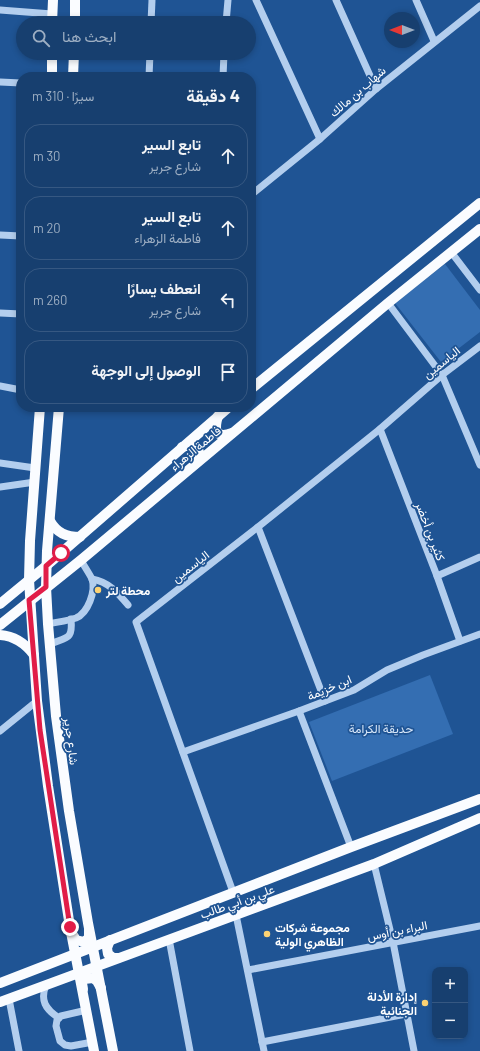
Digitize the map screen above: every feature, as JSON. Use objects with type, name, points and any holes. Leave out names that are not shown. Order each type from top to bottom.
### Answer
[{"type":"main road","points":[[52,16],[53,0]]},
{"type":"main road","points":[[74,16],[75,0]]},
{"type":"main road","points":[[52,60],[52,72]]},
{"type":"main road","points":[[73,72],[74,60]]},
{"type":"main road","points":[[256,385],[480,203]]},
{"type":"main road","name":"فاطمة الزهراء","points":[[0,625],[29,600],[81,560],[388,303],[480,229]]},
{"type":"main road","points":[[40,412],[30,548],[30,615],[37,701],[48,786],[71,931],[84,995]]},
{"type":"main road","points":[[59,412],[50,521],[50,573],[56,575],[64,573]]},
{"type":"main road","points":[[30,548],[31,557],[36,563],[51,556],[80,537],[182,447],[217,412]]},
{"type":"main road","points":[[218,412],[215,426],[219,434],[224,436],[234,433]]},
{"type":"main road","points":[[182,447],[191,446],[198,448],[200,457],[194,466]]},
{"type":"main road","points":[[50,521],[62,534],[80,537]]},
{"type":"main road","points":[[0,604],[46,566],[51,556]]},
{"type":"main road","name":"شارع جرير","points":[[46,566],[48,620],[62,764],[89,927],[113,1051]]},
{"type":"main road","points":[[10,596],[21,596],[22,604],[18,609]]},
{"type":"main road","points":[[30,615],[33,608],[38,604],[44,608],[48,620]]},
{"type":"main road","points":[[0,635],[17,639],[24,643],[34,655]]},
{"type":"main road","name":"علي بن أبي طالب","points":[[0,983],[233,892],[480,799]]},
{"type":"main road","name":"علي بن أبي طالب","points":[[4,1001],[68,976],[374,864],[480,818]]},
{"type":"main road","points":[[71,931],[76,940],[84,942],[89,938],[89,927]]},
{"type":"main road","points":[[110,940],[107,948],[108,954],[113,958],[118,958]]},
{"type":"main road","points":[[65,958],[71,960],[74,965],[73,971],[68,976]]},
{"type":"main road","points":[[94,1046],[82,983],[87,978],[95,979],[102,990]]},
{"type":"street","points":[[151,16],[152,0]]},
{"type":"street","points":[[227,16],[228,0]]},
{"type":"street","points":[[256,0],[320,139]]},
{"type":"street","points":[[336,0],[376,89]]},
{"type":"street","points":[[416,0],[434,41]]},
{"type":"street","name":"شهاب بن مالك","points":[[256,191],[320,139],[376,89],[434,41],[480,6]]},
{"type":"street","points":[[0,10],[39,16]]},
{"type":"street","points":[[149,72],[150,60]]},
{"type":"street","points":[[223,72],[224,60]]},
{"type":"street","points":[[0,82],[16,83]]},
{"type":"street","points":[[0,235],[16,236]]},
{"type":"street","points":[[451,252],[480,290]]},
{"type":"street","points":[[388,303],[442,375],[480,465]]},
{"type":"street","points":[[0,313],[16,314]]},
{"type":"street","name":"الياسمين","points":[[233,892],[136,622],[258,527],[380,429],[442,375],[480,346]]},
{"type":"street","points":[[0,386],[16,389]]},
{"type":"street","name":"كثير بن أخضر","points":[[380,429],[437,576],[460,641]]},
{"type":"street","points":[[0,463],[35,468]]},
{"type":"street","points":[[0,487],[35,482]]},
{"type":"street","points":[[258,527],[325,701]]},
{"type":"street","points":[[437,576],[480,557]]},
{"type":"street","points":[[48,620],[71,619],[83,612],[88,604],[92,592],[92,580],[81,560]]},
{"type":"street","points":[[92,580],[107,584],[116,591],[128,605]]},
{"type":"street","points":[[50,644],[71,634],[71,619]]},
{"type":"street","name":"ابن خزيمة","points":[[183,752],[299,712],[354,690],[387,670],[480,634]]},
{"type":"street","points":[[0,732],[37,701]]},
{"type":"street","points":[[299,712],[351,847]]},
{"type":"street","points":[[374,864],[393,942],[414,1051]]},
{"type":"street","points":[[236,915],[264,1051]]},
{"type":"street","name":"البراء بن أوس","points":[[248,970],[480,926]]},
{"type":"street","points":[[169,939],[190,1051]]},
{"type":"street","points":[[46,985],[43,993],[43,1000],[51,1012],[59,1018]]},
{"type":"street","points":[[4,1001],[19,1051]]},
{"type":"street","points":[[86,1010],[64,1015],[59,1018],[56,1026],[62,1044],[68,1046],[94,1046]]},
{"type":"street","points":[[262,1042],[406,1014]]},
{"type":"green space","points":[[445,264],[480,310],[480,332],[441,362],[395,303]]},
{"type":"green space","name":"حديقة الكرامة","points":[[430,675],[453,734],[332,781],[309,722]]},
{"type":"place","name":"محطة لتر","points":[[98,590]]},
{"type":"place","name":"مجموعة شركات الظاهري الولية","points":[[267,934]]},
{"type":"place","name":"إدارة الأدلة الجنائية","points":[[425,1003]]},
{"type":"route","points":[[61,553],[46,566],[46,587],[29,600],[40,730],[70,927]]}]
